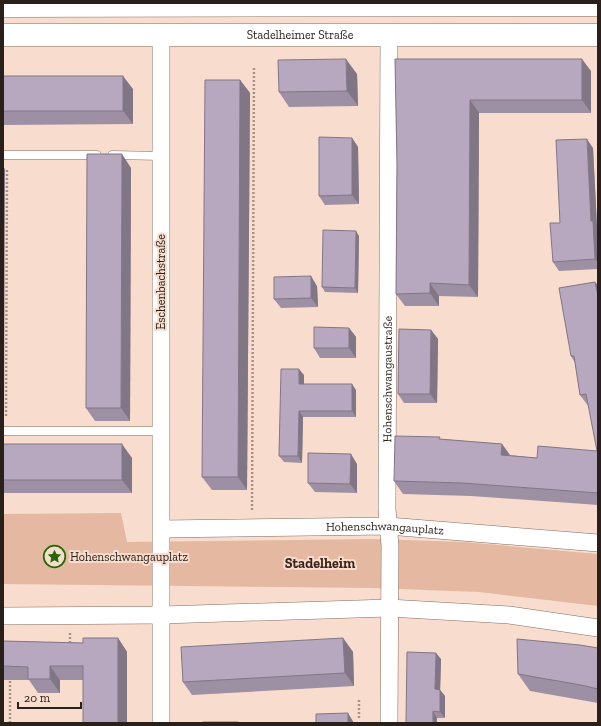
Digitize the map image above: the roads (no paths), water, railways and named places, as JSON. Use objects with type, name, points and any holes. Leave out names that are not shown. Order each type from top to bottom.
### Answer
[{"type":"main road","points":[[3,6],[458,4],[598,5]]},
{"type":"main road","name":"Stadelheimer Straße","points":[[3,35],[598,35]]},
{"type":"street","name":"Hohenschwangaustraße","points":[[389,35],[387,509],[389,723]]},
{"type":"street","name":"Eschenbachstraße","points":[[161,36],[162,529]]},
{"type":"street","name":"Hohenschwangauplatz","points":[[162,529],[388,526],[598,543]]},
{"type":"street","points":[[161,723],[162,529]]},
{"type":"street","points":[[3,616],[162,615],[389,608],[510,615],[598,628]]},
{"type":"lane","points":[[5,155],[162,156]]},
{"type":"lane","points":[[4,431],[161,431]]},
{"type":"place","name":"Hohenschwangauplatz","points":[[55,557]]},
{"type":"district","name":"Stadelheim","points":[[320,563]]}]
